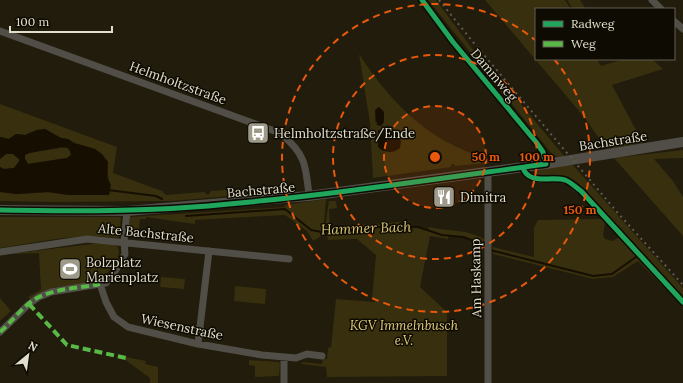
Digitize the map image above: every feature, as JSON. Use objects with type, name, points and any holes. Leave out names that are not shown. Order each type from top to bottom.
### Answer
[{"type":"street","name":"Dammweg","points":[[422,0],[453,42],[540,147],[546,164]]},
{"type":"street","points":[[652,0],[660,8]]},
{"type":"street","name":"Helmholtzstraße","points":[[0,31],[280,133],[294,144],[302,156],[309,196]]},
{"type":"street","name":"Bachstraße","points":[[0,210],[127,211],[309,196],[523,168],[683,142]]},
{"type":"street","points":[[523,168],[525,173],[530,178],[564,180],[570,182],[577,188]]},
{"type":"street","name":"Am Haskamp","points":[[488,172],[488,383]]},
{"type":"street","points":[[0,332],[29,304],[39,297],[51,292],[106,283],[120,265],[125,254],[124,242],[127,211]]},
{"type":"street","name":"Alte Bachstraße","points":[[0,252],[87,239],[289,259]]},
{"type":"street","points":[[198,344],[209,251]]},
{"type":"street","name":"Wiesenstraße","points":[[100,284],[114,317],[128,328],[198,344],[284,357],[296,358],[307,354],[322,356]]},
{"type":"street","points":[[284,357],[284,383]]},
{"type":"green space","points":[[428,0],[436,0],[474,51],[511,92],[564,156],[557,157],[552,154]]},
{"type":"green space","points":[[485,0],[565,0],[570,8],[535,8],[535,59]]},
{"type":"green space","points":[[567,0],[580,0],[585,8],[572,8]]},
{"type":"green space","points":[[359,54],[387,92],[418,123],[455,146],[476,155],[499,162],[455,166],[454,164],[451,164],[451,167],[373,178],[370,123]],"holes":[[[379,107],[384,112],[384,122],[375,122],[375,111]],[[378,130],[386,130],[381,150],[378,143]]]},
{"type":"green space","points":[[536,60],[598,60],[601,66],[621,60],[653,60],[663,69],[612,85],[643,143],[606,149],[585,118]]},
{"type":"green space","points":[[0,104],[117,147],[113,173],[162,191],[166,195],[204,192],[208,195],[211,191],[291,185],[287,190],[172,201],[0,201],[0,192],[17,194],[48,192],[69,195],[109,195],[110,188],[108,168],[95,149],[74,143],[68,139],[61,138],[45,129],[37,130],[25,135],[16,134],[9,139],[0,137]]},
{"type":"green space","points":[[66,147],[70,151],[71,155],[67,158],[28,164],[25,159],[25,155],[29,153]]},
{"type":"green space","points":[[683,150],[683,158],[654,159],[673,181],[683,197],[683,236],[614,158]]},
{"type":"green space","points":[[6,154],[13,154],[19,158],[19,162],[14,168],[4,169],[0,167],[0,159]]},
{"type":"green space","points":[[572,164],[683,288],[683,300],[573,180],[538,175],[534,173],[534,171]]},
{"type":"green space","points":[[326,199],[323,235],[313,241],[307,231],[285,215],[195,220],[195,224],[146,217],[146,219],[140,219],[138,237],[130,237],[128,234],[130,217],[285,207],[285,205]]},
{"type":"green space","name":"KGV Immelnbusch e.V.","points":[[329,201],[336,201],[337,208],[329,209],[330,227],[400,222],[401,225],[416,226],[428,229],[429,227],[470,233],[484,239],[484,247],[472,240],[449,235],[448,239],[430,236],[420,287],[447,312],[447,376],[327,377],[326,367],[302,364],[302,362],[322,364],[323,359],[327,359],[328,348],[331,347],[336,299],[375,302],[376,299],[372,299],[376,255],[357,239],[328,240],[325,227]]},
{"type":"green space","points":[[0,217],[121,217],[119,238],[104,236],[74,237],[0,248]]},
{"type":"green space","points":[[602,219],[605,223],[603,235],[605,239],[613,241],[620,236],[683,304],[683,307],[638,261],[613,277],[593,279],[493,254],[493,247],[534,257],[534,228],[538,220]]},
{"type":"green space","points":[[100,243],[112,244],[118,247],[119,252],[118,258],[108,272],[101,278],[84,284],[47,290],[32,300],[28,297],[41,290],[39,253],[10,254]]},
{"type":"green space","points":[[161,277],[185,279],[184,289],[160,287]]},
{"type":"green space","points":[[235,286],[266,289],[265,304],[234,301]]},
{"type":"green space","points":[[0,298],[11,311],[0,321]]},
{"type":"green space","points":[[126,357],[146,361],[145,364],[158,367],[158,383],[150,383],[150,378],[124,359]]},
{"type":"green space","points":[[249,360],[279,362],[279,376],[255,377],[255,366],[249,365]]},
{"type":"shaded area","points":[[379,107],[384,112],[384,122],[381,126],[377,125],[375,110]]},
{"type":"shaded area","points":[[387,125],[401,141],[400,148],[391,152],[383,151],[378,147],[378,130],[386,130]]},
{"type":"shaded area","points":[[45,129],[61,138],[68,139],[74,143],[95,149],[102,154],[108,162],[107,177],[111,185],[109,195],[69,195],[48,192],[17,194],[0,192],[0,167],[4,169],[14,168],[20,160],[13,154],[6,154],[0,159],[0,137],[9,139],[16,134],[25,135],[37,130]],"holes":[[[61,147],[69,148],[71,155],[67,158],[28,164],[25,159],[25,155],[29,153]]]},
{"type":"waterway","name":"Hammer Bach","points":[[108,190],[156,196],[162,199]]},
{"type":"waterway","name":"Hammer Bach","points":[[186,216],[285,209],[311,230],[322,232],[390,226],[418,227],[442,235],[463,237],[480,243],[486,247]]},
{"type":"waterway","name":"Hammer Bach","points":[[490,250],[593,276],[612,274],[636,257]]},
{"type":"railway","points":[[439,0],[617,212],[683,285]]},
{"type":"marked path","points":[[0,332],[23,308],[39,297],[62,290],[100,284]]},
{"type":"marked path","points":[[29,304],[67,345],[126,358]]},
{"type":"cycle path","points":[[0,210],[72,211],[169,209],[193,207],[326,194],[546,164],[543,152],[536,142],[453,42],[422,0]]},
{"type":"cycle path","points":[[523,168],[526,173],[535,178],[565,180],[581,191],[683,302]]},
{"type":"place","name":"Helmholtzstraße/Ende","points":[[258,133]]},
{"type":"place","name":"Dimitra","points":[[444,197]]},
{"type":"place","name":"Bolzplatz Marienplatz","points":[[70,269]]}]
